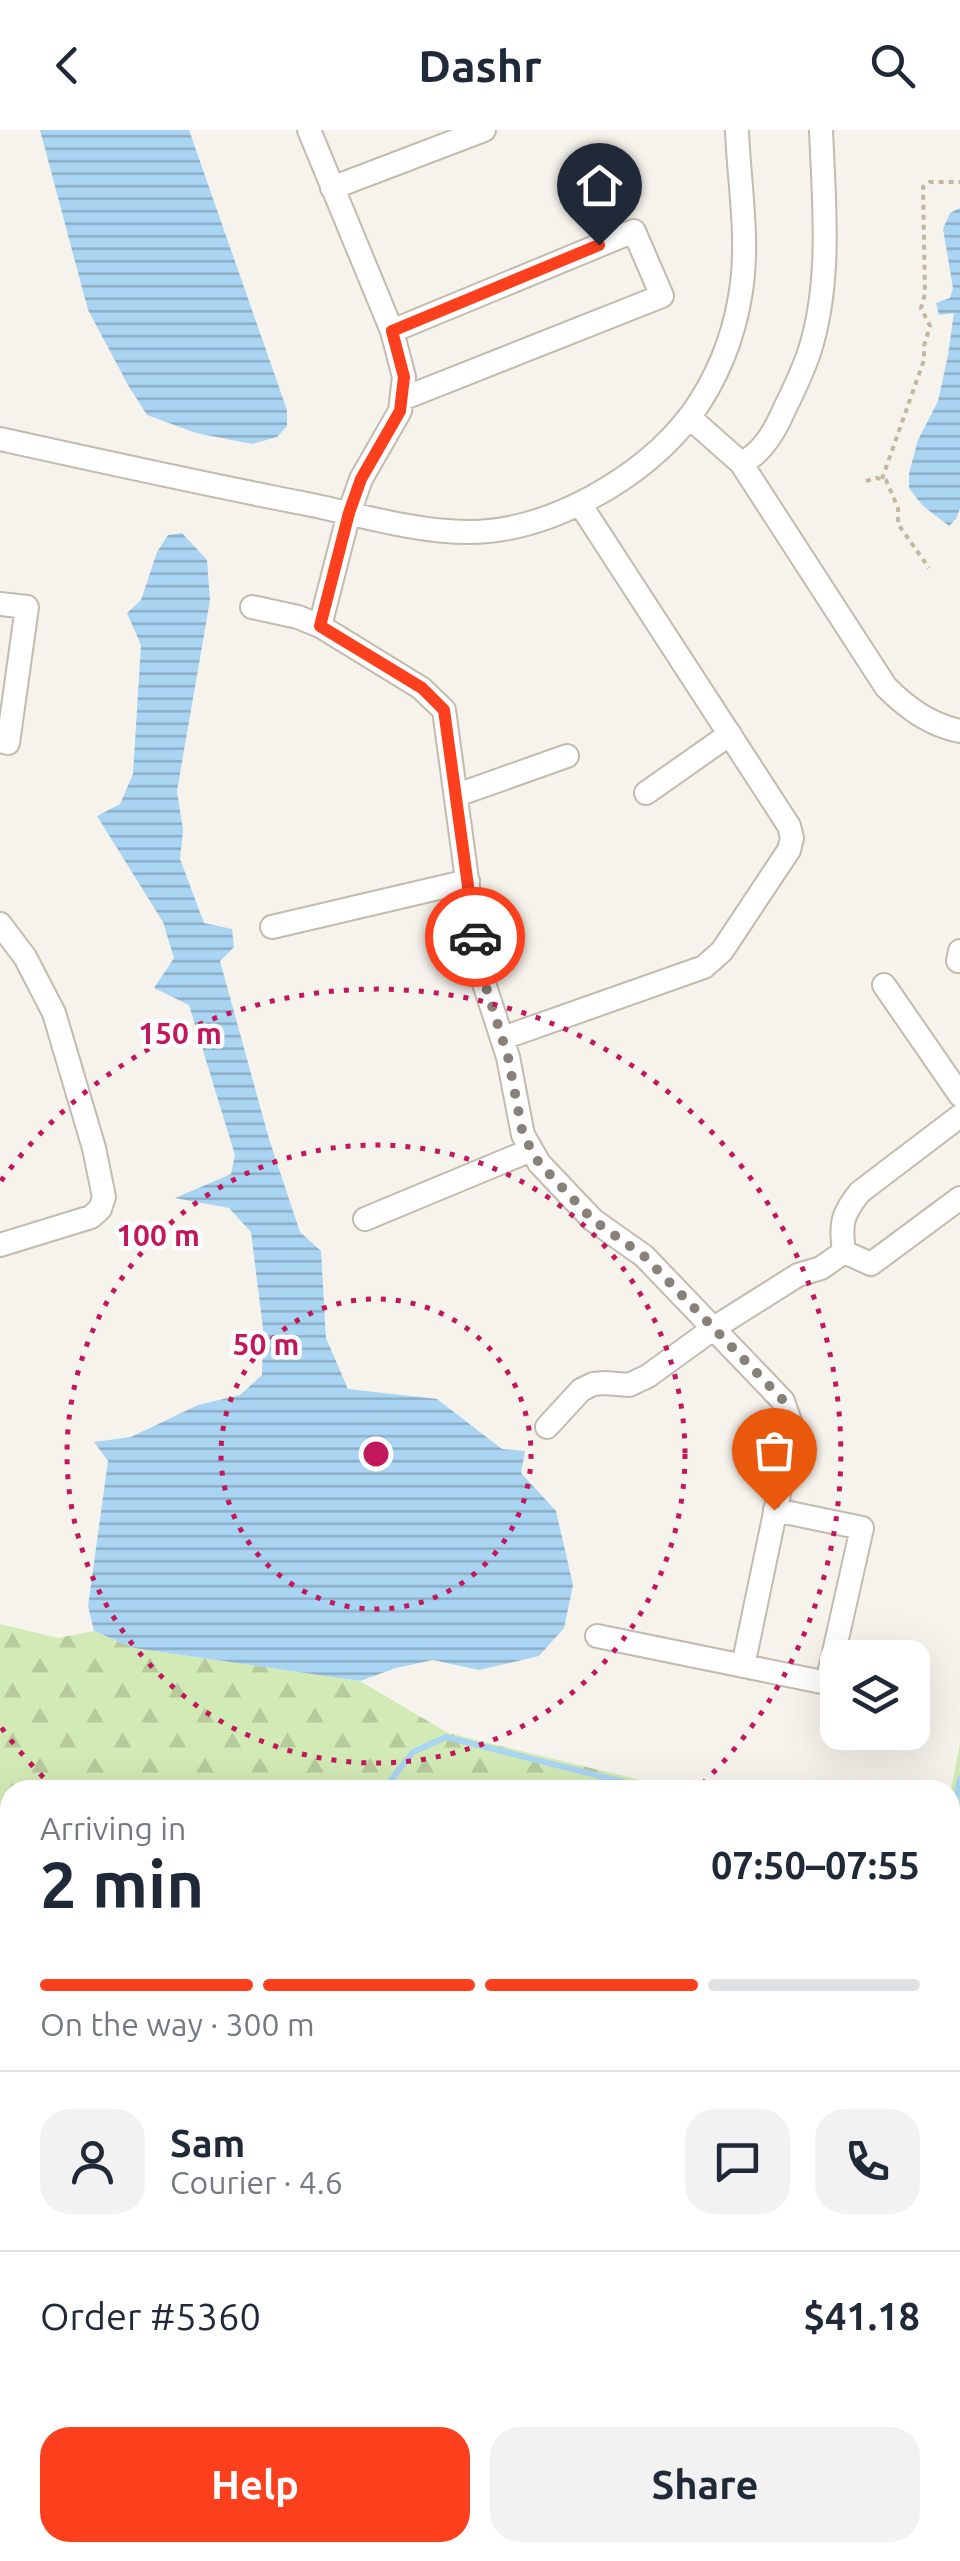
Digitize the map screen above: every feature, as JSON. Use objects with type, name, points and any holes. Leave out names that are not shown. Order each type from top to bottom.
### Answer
[{"type":"street","points":[[309,130],[392,331],[404,377],[394,422],[361,479],[349,513],[320,626]]},
{"type":"street","points":[[332,188],[484,130]]},
{"type":"street","points":[[0,439],[428,528],[470,532],[548,519],[580,504],[647,460],[689,418],[722,360],[740,298],[744,245],[737,130]]},
{"type":"street","points":[[742,463],[751,459],[774,432],[816,327],[824,275],[821,130]]},
{"type":"street","points":[[392,331],[634,231],[662,296],[402,399]]},
{"type":"street","points":[[689,418],[742,463],[886,687],[925,718],[960,731]]},
{"type":"street","points":[[503,1038],[704,967],[722,951],[789,850],[792,838],[789,826],[580,504]]},
{"type":"street","points":[[0,604],[26,607],[8,743],[0,742]]},
{"type":"street","points":[[252,607],[298,616],[320,626],[422,688],[444,710],[480,968],[503,1038],[523,1135],[551,1176],[593,1220],[644,1256],[783,1400],[791,1436],[743,1666]]},
{"type":"street","points":[[646,792],[730,734]]},
{"type":"street","points":[[457,795],[567,756]]},
{"type":"street","points":[[272,927],[468,881]]},
{"type":"street","points":[[0,924],[25,957],[54,1013],[94,1148],[104,1197],[91,1217],[0,1245]]},
{"type":"street","points":[[884,985],[960,1095]]},
{"type":"street","points":[[844,1252],[841,1228],[848,1207],[860,1192],[960,1116]]},
{"type":"street","points":[[365,1219],[531,1150]]},
{"type":"street","points":[[844,1252],[871,1264],[960,1198]]},
{"type":"street","points":[[547,1427],[582,1390],[593,1384],[629,1385],[648,1376],[714,1328],[844,1252]]},
{"type":"street","points":[[597,1636],[827,1683],[862,1528],[774,1510]]},
{"type":"path","points":[[882,478],[924,360],[930,326],[920,308],[925,294],[923,187],[930,182],[960,182]]},
{"type":"path","points":[[866,481],[886,480],[898,508],[899,525],[929,568]]},
{"type":"green space","points":[[0,1624],[58,1638],[94,1631],[134,1648],[360,1681],[448,1733],[640,1780],[0,1780]]},
{"type":"green space","points":[[960,1743],[960,1780],[953,1780]]},
{"type":"water","points":[[40,130],[189,130],[287,410],[287,426],[277,437],[252,444],[196,433],[147,415],[88,310]]},
{"type":"water","points":[[960,208],[960,508],[949,526],[922,505],[909,488],[909,473],[918,440],[938,401],[948,355],[954,313],[939,315],[936,303],[950,298],[953,288],[943,229],[950,213]]},
{"type":"water","points":[[182,533],[207,560],[210,600],[177,791],[183,830],[180,859],[204,923],[232,929],[234,947],[220,961],[269,1139],[300,1232],[321,1251],[326,1338],[348,1389],[437,1399],[502,1449],[525,1451],[521,1473],[556,1511],[573,1585],[564,1628],[539,1656],[479,1670],[433,1660],[360,1681],[134,1648],[94,1631],[88,1606],[108,1461],[94,1442],[131,1437],[198,1405],[240,1395],[262,1375],[263,1328],[251,1232],[229,1208],[175,1198],[231,1174],[235,1155],[189,1005],[154,988],[174,958],[163,922],[97,816],[120,804],[133,774],[141,645],[127,613],[141,600],[157,552],[168,535]]},
{"type":"waterway","points":[[391,1780],[413,1752],[446,1737],[616,1780]]},
{"type":"way so far","points":[[475,937],[480,968],[508,1057],[523,1135],[539,1163],[593,1220],[644,1256],[783,1400],[791,1436],[774,1510]]},
{"type":"route","points":[[475,937],[444,710],[422,688],[320,626],[361,479],[400,411],[404,377],[392,331],[599,245]]}]
